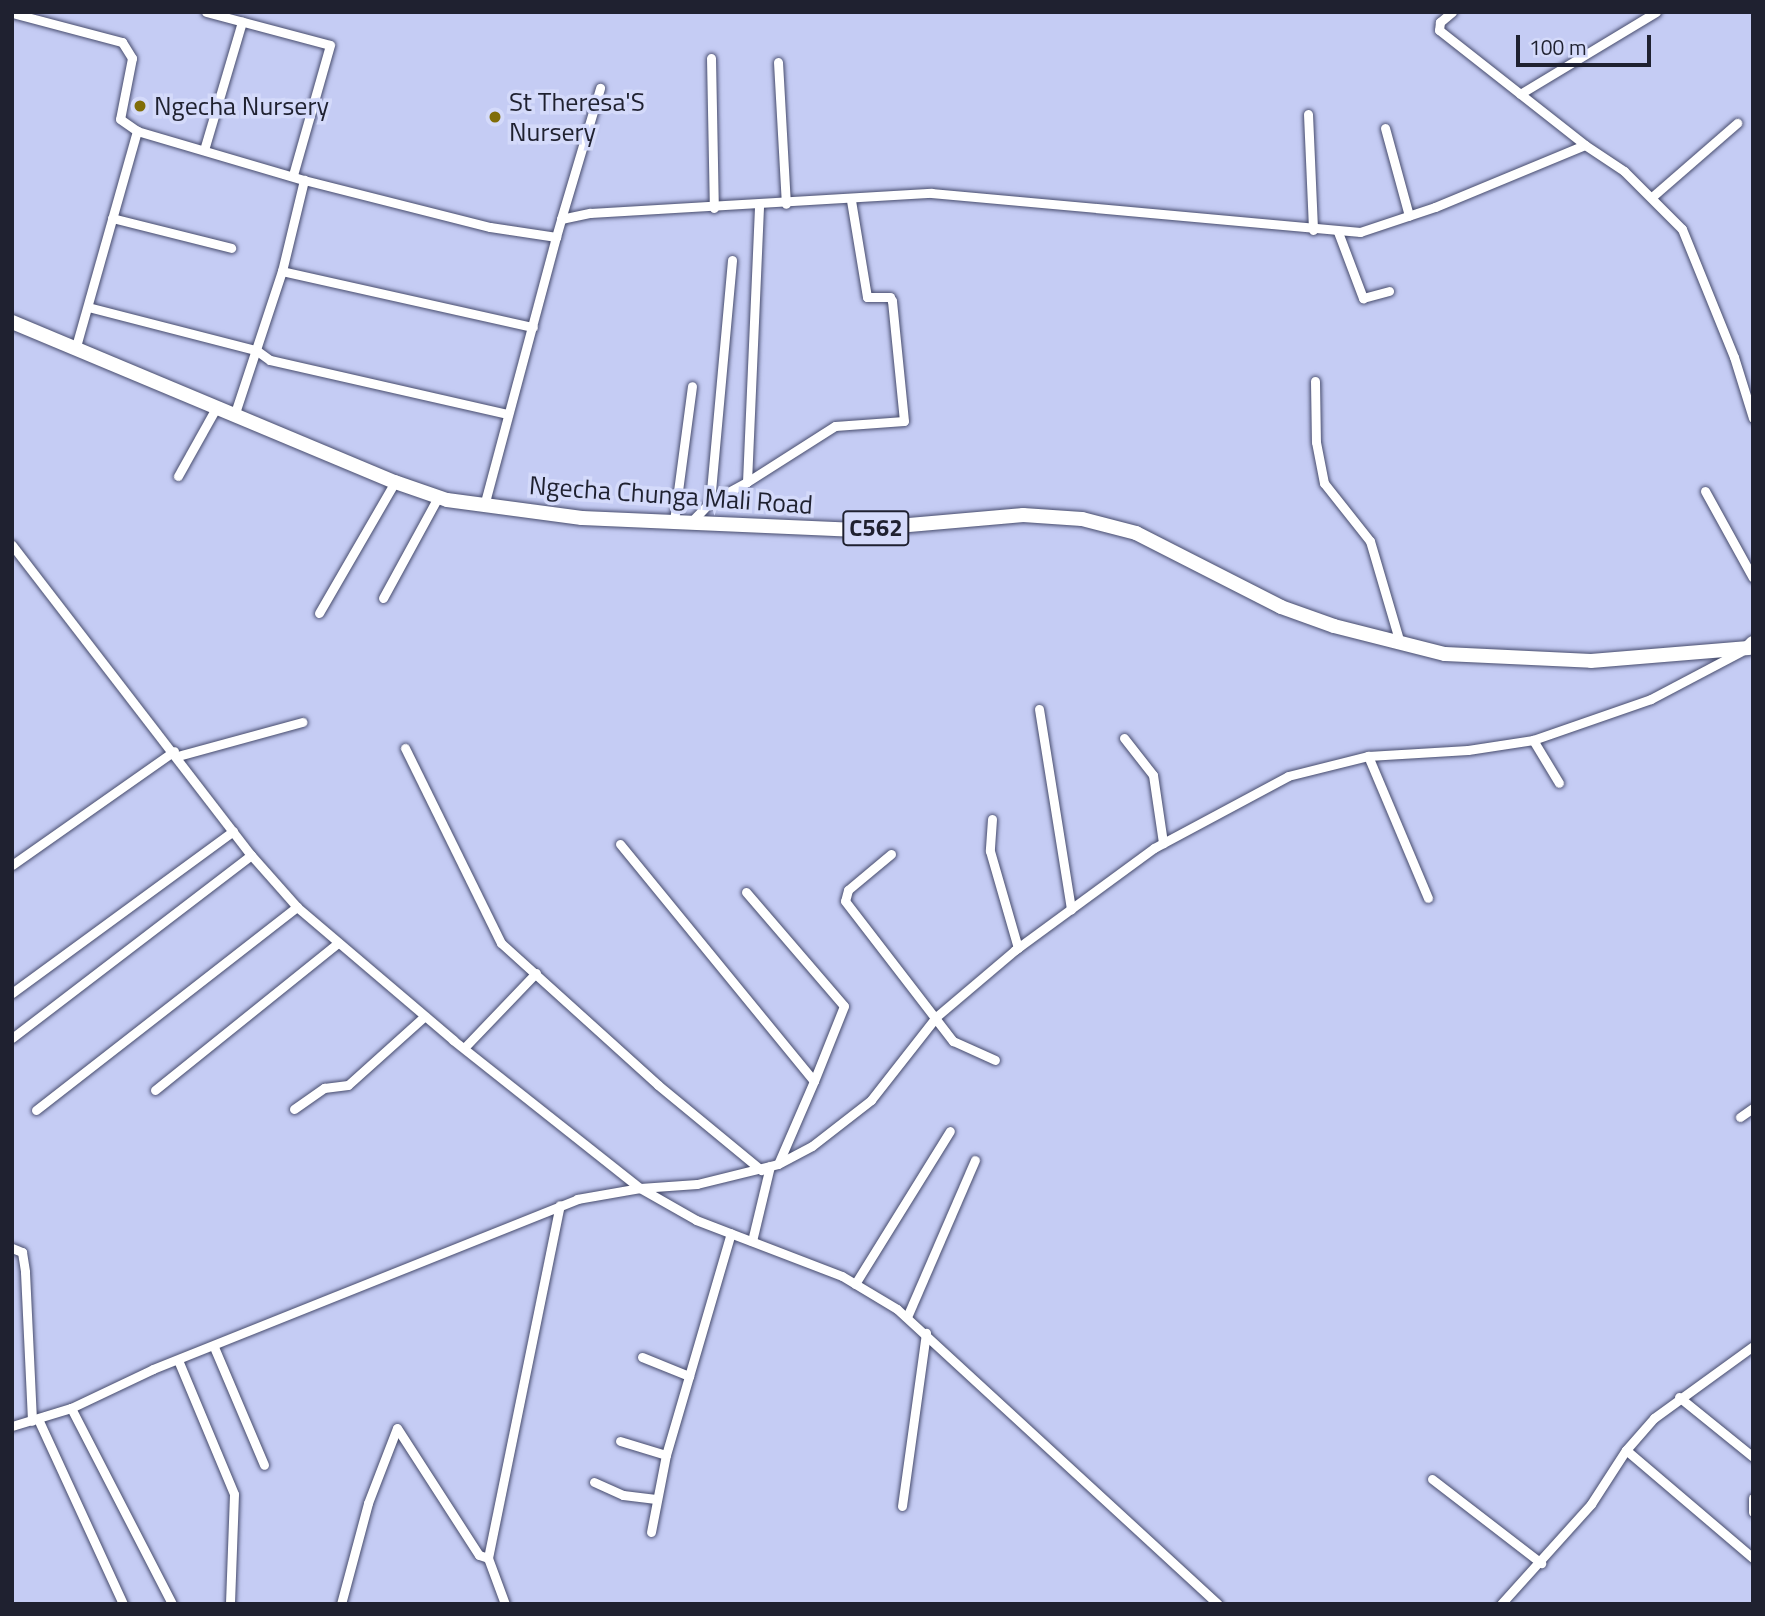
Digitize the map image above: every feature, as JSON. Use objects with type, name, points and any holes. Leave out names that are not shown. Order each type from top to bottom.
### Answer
[{"type":"main road","name":"Ngecha Chunga Mali Road","points":[[12,322],[234,416],[438,497],[582,518],[852,530],[1023,515],[1082,519],[1136,534],[1281,607],[1445,654],[1591,661],[1751,645]]},
{"type":"street","points":[[206,12],[330,45],[293,176]]},
{"type":"street","points":[[1452,12],[1440,22],[1439,30],[1652,197],[1682,229],[1734,358],[1753,418]]},
{"type":"street","points":[[1520,94],[1656,12]]},
{"type":"street","points":[[12,13],[121,42],[130,50],[132,58],[119,114],[122,122],[137,131],[304,180],[490,227],[556,237]]},
{"type":"street","points":[[204,150],[242,22]]},
{"type":"street","points":[[710,58],[714,208]]},
{"type":"street","points":[[778,62],[786,204]]},
{"type":"street","points":[[484,505],[561,219],[600,88]]},
{"type":"street","points":[[1308,114],[1313,230]]},
{"type":"street","points":[[1652,197],[1737,123]]},
{"type":"street","points":[[1385,128],[1409,216]]},
{"type":"street","points":[[75,350],[137,131]]},
{"type":"street","points":[[561,219],[590,213],[957,194],[1313,230],[1360,232],[1409,216],[1585,145]]},
{"type":"street","points":[[234,416],[282,271],[304,180]]},
{"type":"street","points":[[691,522],[710,502],[747,482],[835,426],[904,421],[892,301],[890,297],[867,297],[851,200]]},
{"type":"street","points":[[747,482],[759,206]]},
{"type":"street","points":[[112,218],[230,248]]},
{"type":"street","points":[[1338,232],[1363,299],[1388,291]]},
{"type":"street","points":[[710,502],[732,260]]},
{"type":"street","points":[[282,271],[533,327]]},
{"type":"street","points":[[88,307],[256,350],[270,360],[508,414]]},
{"type":"street","points":[[1315,381],[1317,442],[1324,483],[1370,541],[1400,643]]},
{"type":"street","points":[[674,521],[692,386]]},
{"type":"street","points":[[178,476],[216,408]]},
{"type":"street","points":[[319,613],[395,482]]},
{"type":"street","points":[[1705,491],[1753,578]]},
{"type":"street","points":[[383,598],[438,497]]},
{"type":"street","points":[[12,545],[176,753],[251,855],[297,907],[464,1048],[640,1188],[730,1233],[855,1284],[907,1317],[1218,1604]]},
{"type":"street","points":[[12,1426],[71,1408],[178,1360],[560,1205],[640,1188],[697,1184],[770,1167],[812,1146],[871,1100],[936,1017],[1018,948],[1163,843],[1288,776],[1368,756],[1468,750],[1533,740],[1651,699],[1751,645]]},
{"type":"street","points":[[1039,709],[1070,909]]},
{"type":"street","points":[[12,866],[176,753],[302,722]]},
{"type":"street","points":[[1124,738],[1153,775],[1163,843]]},
{"type":"street","points":[[1533,740],[1559,783]]},
{"type":"street","points":[[405,748],[501,943],[658,1085],[770,1167]]},
{"type":"street","points":[[1368,756],[1428,898]]},
{"type":"street","points":[[992,819],[990,851],[1018,948]]},
{"type":"street","points":[[12,993],[233,831]]},
{"type":"street","points":[[620,844],[814,1082]]},
{"type":"street","points":[[891,854],[848,890],[845,901],[953,1041],[995,1060]]},
{"type":"street","points":[[12,1038],[251,855]]},
{"type":"street","points":[[746,892],[844,1006],[814,1082],[770,1167],[752,1241]]},
{"type":"street","points":[[36,1110],[297,907]]},
{"type":"street","points":[[155,1090],[338,943]]},
{"type":"street","points":[[464,1048],[536,973]]},
{"type":"street","points":[[294,1109],[324,1088],[348,1085],[425,1016]]},
{"type":"street","points":[[1741,1116],[1753,1108]]},
{"type":"street","points":[[855,1284],[950,1131]]},
{"type":"street","points":[[907,1317],[975,1160]]},
{"type":"street","points":[[505,1604],[488,1558],[524,1401],[560,1205]]},
{"type":"street","points":[[651,1532],[666,1455],[730,1233]]},
{"type":"street","points":[[12,1248],[22,1252],[26,1272],[35,1420],[123,1604]]},
{"type":"street","points":[[902,1506],[926,1333]]},
{"type":"street","points":[[1501,1604],[1541,1563],[1591,1504],[1626,1450],[1679,1397],[1753,1346]]},
{"type":"street","points":[[214,1347],[264,1465]]},
{"type":"street","points":[[642,1357],[689,1376]]},
{"type":"street","points":[[178,1360],[234,1494],[230,1604]]},
{"type":"street","points":[[1679,1397],[1753,1457]]},
{"type":"street","points":[[71,1408],[172,1604]]},
{"type":"street","points":[[341,1604],[368,1503],[395,1429],[401,1430],[479,1555],[488,1558]]},
{"type":"street","points":[[620,1441],[666,1455]]},
{"type":"street","points":[[1626,1450],[1753,1558]]},
{"type":"street","points":[[1432,1479],[1541,1563]]},
{"type":"street","points":[[594,1482],[623,1495],[656,1499]]},
{"type":"street","points":[[1753,1498],[1753,1512]]},
{"type":"place","name":"Ngecha Nursery","points":[[140,106]]},
{"type":"place","name":"St Theresa'S Nursery","points":[[495,117]]}]
